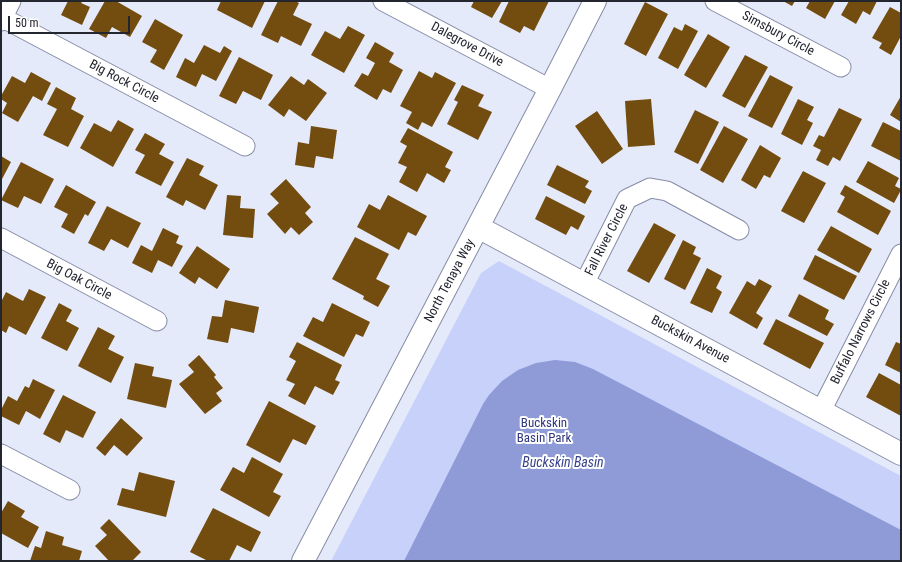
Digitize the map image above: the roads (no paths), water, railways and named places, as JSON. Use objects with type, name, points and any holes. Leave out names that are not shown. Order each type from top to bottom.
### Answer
[{"type":"main road","name":"North Tenaya Way","points":[[303,561],[595,1]]},
{"type":"main road","name":"Buckskin Avenue","points":[[478,227],[901,454]]},
{"type":"street","name":"Dalegrove Drive","points":[[383,1],[550,89]]},
{"type":"street","name":"Simsbury Circle","points":[[715,1],[841,68]]},
{"type":"street","name":"Big Rock Circle","points":[[5,13],[245,146]]},
{"type":"street","name":"Fall River Circle","points":[[584,284],[627,199],[650,188],[667,191],[739,230]]},
{"type":"street","name":"Big Oak Circle","points":[[1,238],[157,321]]},
{"type":"street","name":"Buffalo Narrows Circle","points":[[821,411],[901,254]]},
{"type":"street","points":[[1,454],[70,490]]},
{"type":"water","name":"Buckskin Basin","points":[[555,360],[575,362],[593,369],[901,530],[901,561],[404,561],[483,404],[489,395],[502,381],[518,370],[536,363]]},
{"type":"park label","name":"Buckskin Basin Park","points":[[544,432]]}]
